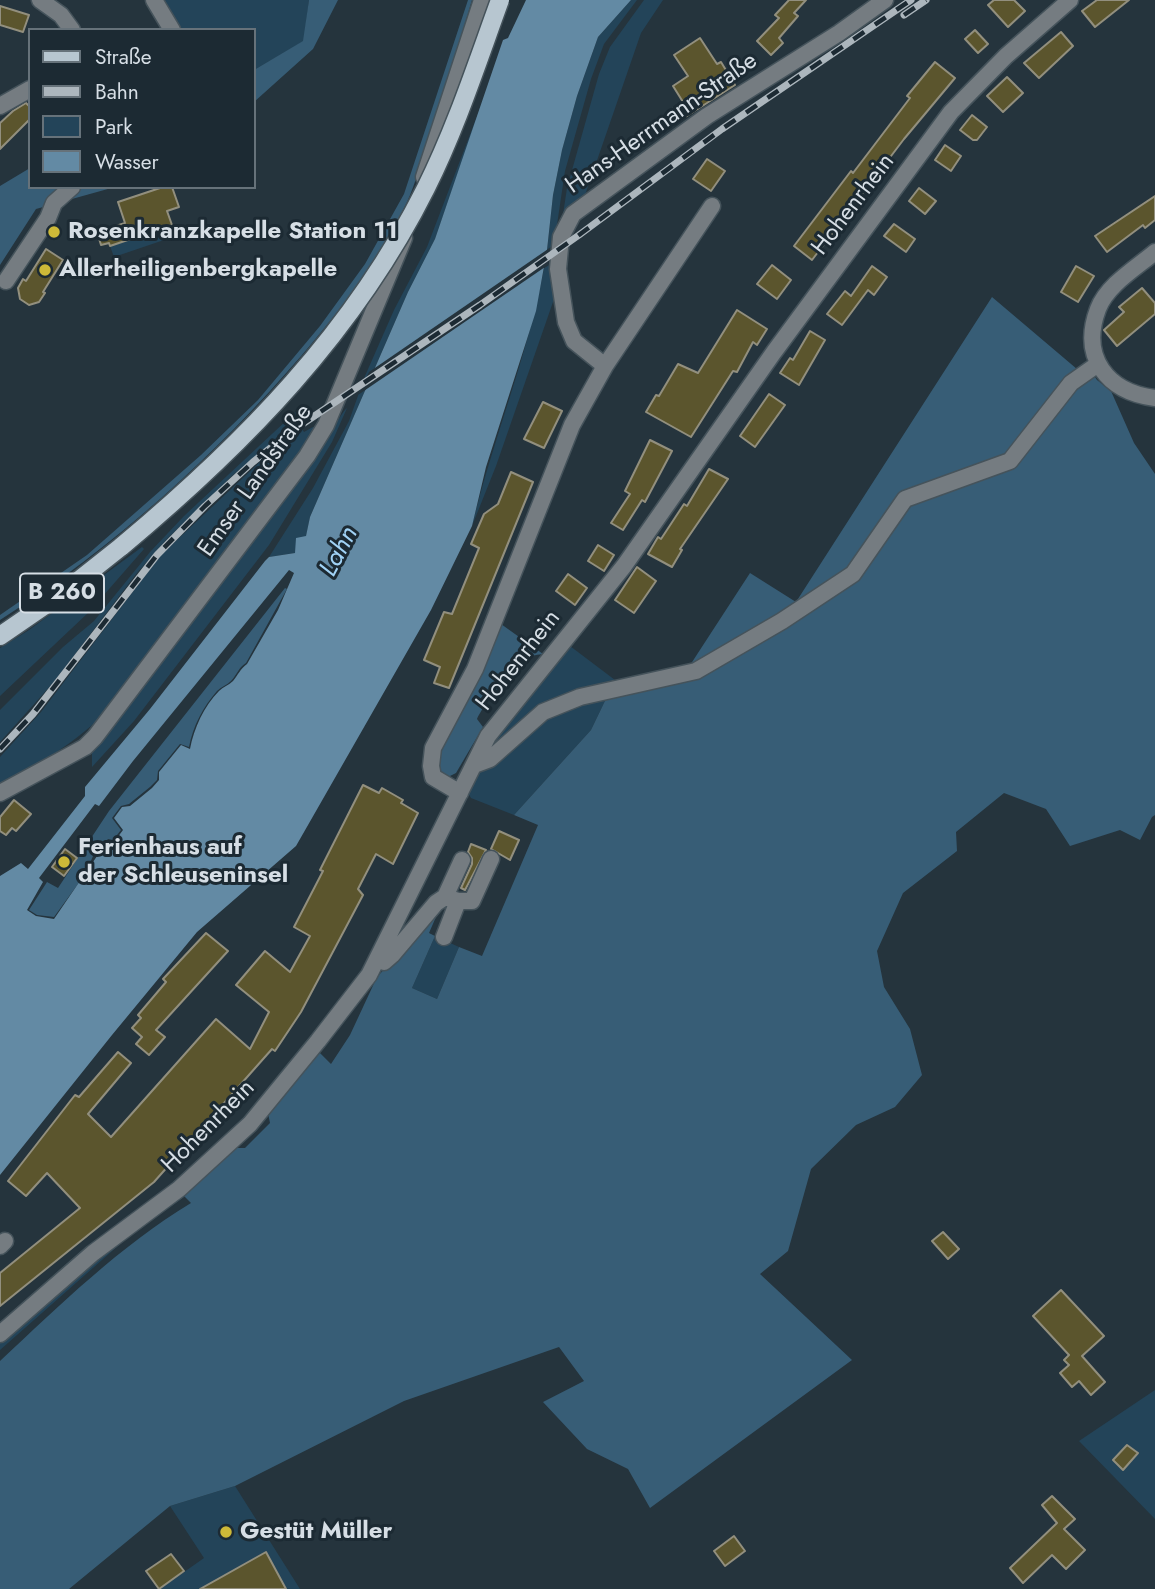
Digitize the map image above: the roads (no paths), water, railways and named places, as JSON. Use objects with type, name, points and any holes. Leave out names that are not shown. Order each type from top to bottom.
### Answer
[{"type":"main road","name":"B 260","points":[[0,636],[64,592],[122,546],[204,475],[294,384],[366,290],[408,223],[458,114],[500,0]]},
{"type":"street","points":[[40,0],[61,15],[71,28]]},
{"type":"street","points":[[154,0],[171,28]]},
{"type":"street","name":"Emser Landstraße","points":[[0,793],[85,747],[95,737],[307,456],[331,414],[402,245],[482,0]]},
{"type":"street","name":"Hans-Herrmann-Straße","points":[[605,366],[574,341],[566,323],[558,269],[561,237],[573,214],[708,116],[839,33],[885,0]]},
{"type":"street","name":"Hohenrhein","points":[[0,1334],[93,1253],[179,1189],[250,1124],[318,1041],[369,975],[461,801],[488,736],[624,566],[774,352],[951,112],[1006,56],[1070,0]]},
{"type":"street","points":[[0,106],[28,90]]},
{"type":"street","points":[[6,281],[48,218],[54,204],[70,189]]},
{"type":"street","points":[[461,801],[433,776],[433,748],[474,669],[572,425],[605,366],[712,206]]},
{"type":"street","points":[[1155,252],[1114,286],[1098,308],[1093,336],[1094,357],[1105,377],[1127,391],[1155,398]]},
{"type":"street","points":[[474,765],[490,759],[543,712],[580,697],[696,671],[782,621],[853,574],[905,499],[1010,461],[1071,383],[1098,364]]},
{"type":"street","points":[[377,959],[384,962],[393,955],[436,903],[452,899],[472,901],[491,859]]},
{"type":"street","points":[[444,937],[462,860]]},
{"type":"water","name":"Lahn","points":[[526,0],[631,0],[598,37],[577,96],[553,195],[536,311],[486,467],[472,526],[431,610],[296,846],[197,932],[0,1175],[0,876],[21,863],[28,869],[85,796],[85,787],[150,709],[265,561],[269,557],[295,553],[296,538],[306,536],[310,517],[408,292],[435,239],[503,40],[508,38]],"holes":[[[289,570],[294,573],[278,610],[247,664],[204,710],[190,749],[181,745],[159,772],[159,780],[152,788],[130,806],[122,807],[114,818],[123,830],[114,842],[108,840],[54,919],[36,916],[27,910],[43,882],[39,878],[95,804],[99,806]]]},
{"type":"railway","points":[[0,749],[33,714],[157,555],[253,462],[289,433],[480,305],[722,129],[911,0]]},
{"type":"railway","points":[[904,15],[926,0]]},
{"type":"place","name":"Rosenkranzkapelle Station 11","points":[[54,232]]},
{"type":"place","name":"Allerheiligenbergkapelle","points":[[45,270]]},
{"type":"place","name":"Ferienhaus auf der Schleuseninsel","points":[[64,862]]},
{"type":"place","name":"Gestüt Müller","points":[[226,1532]]}]
